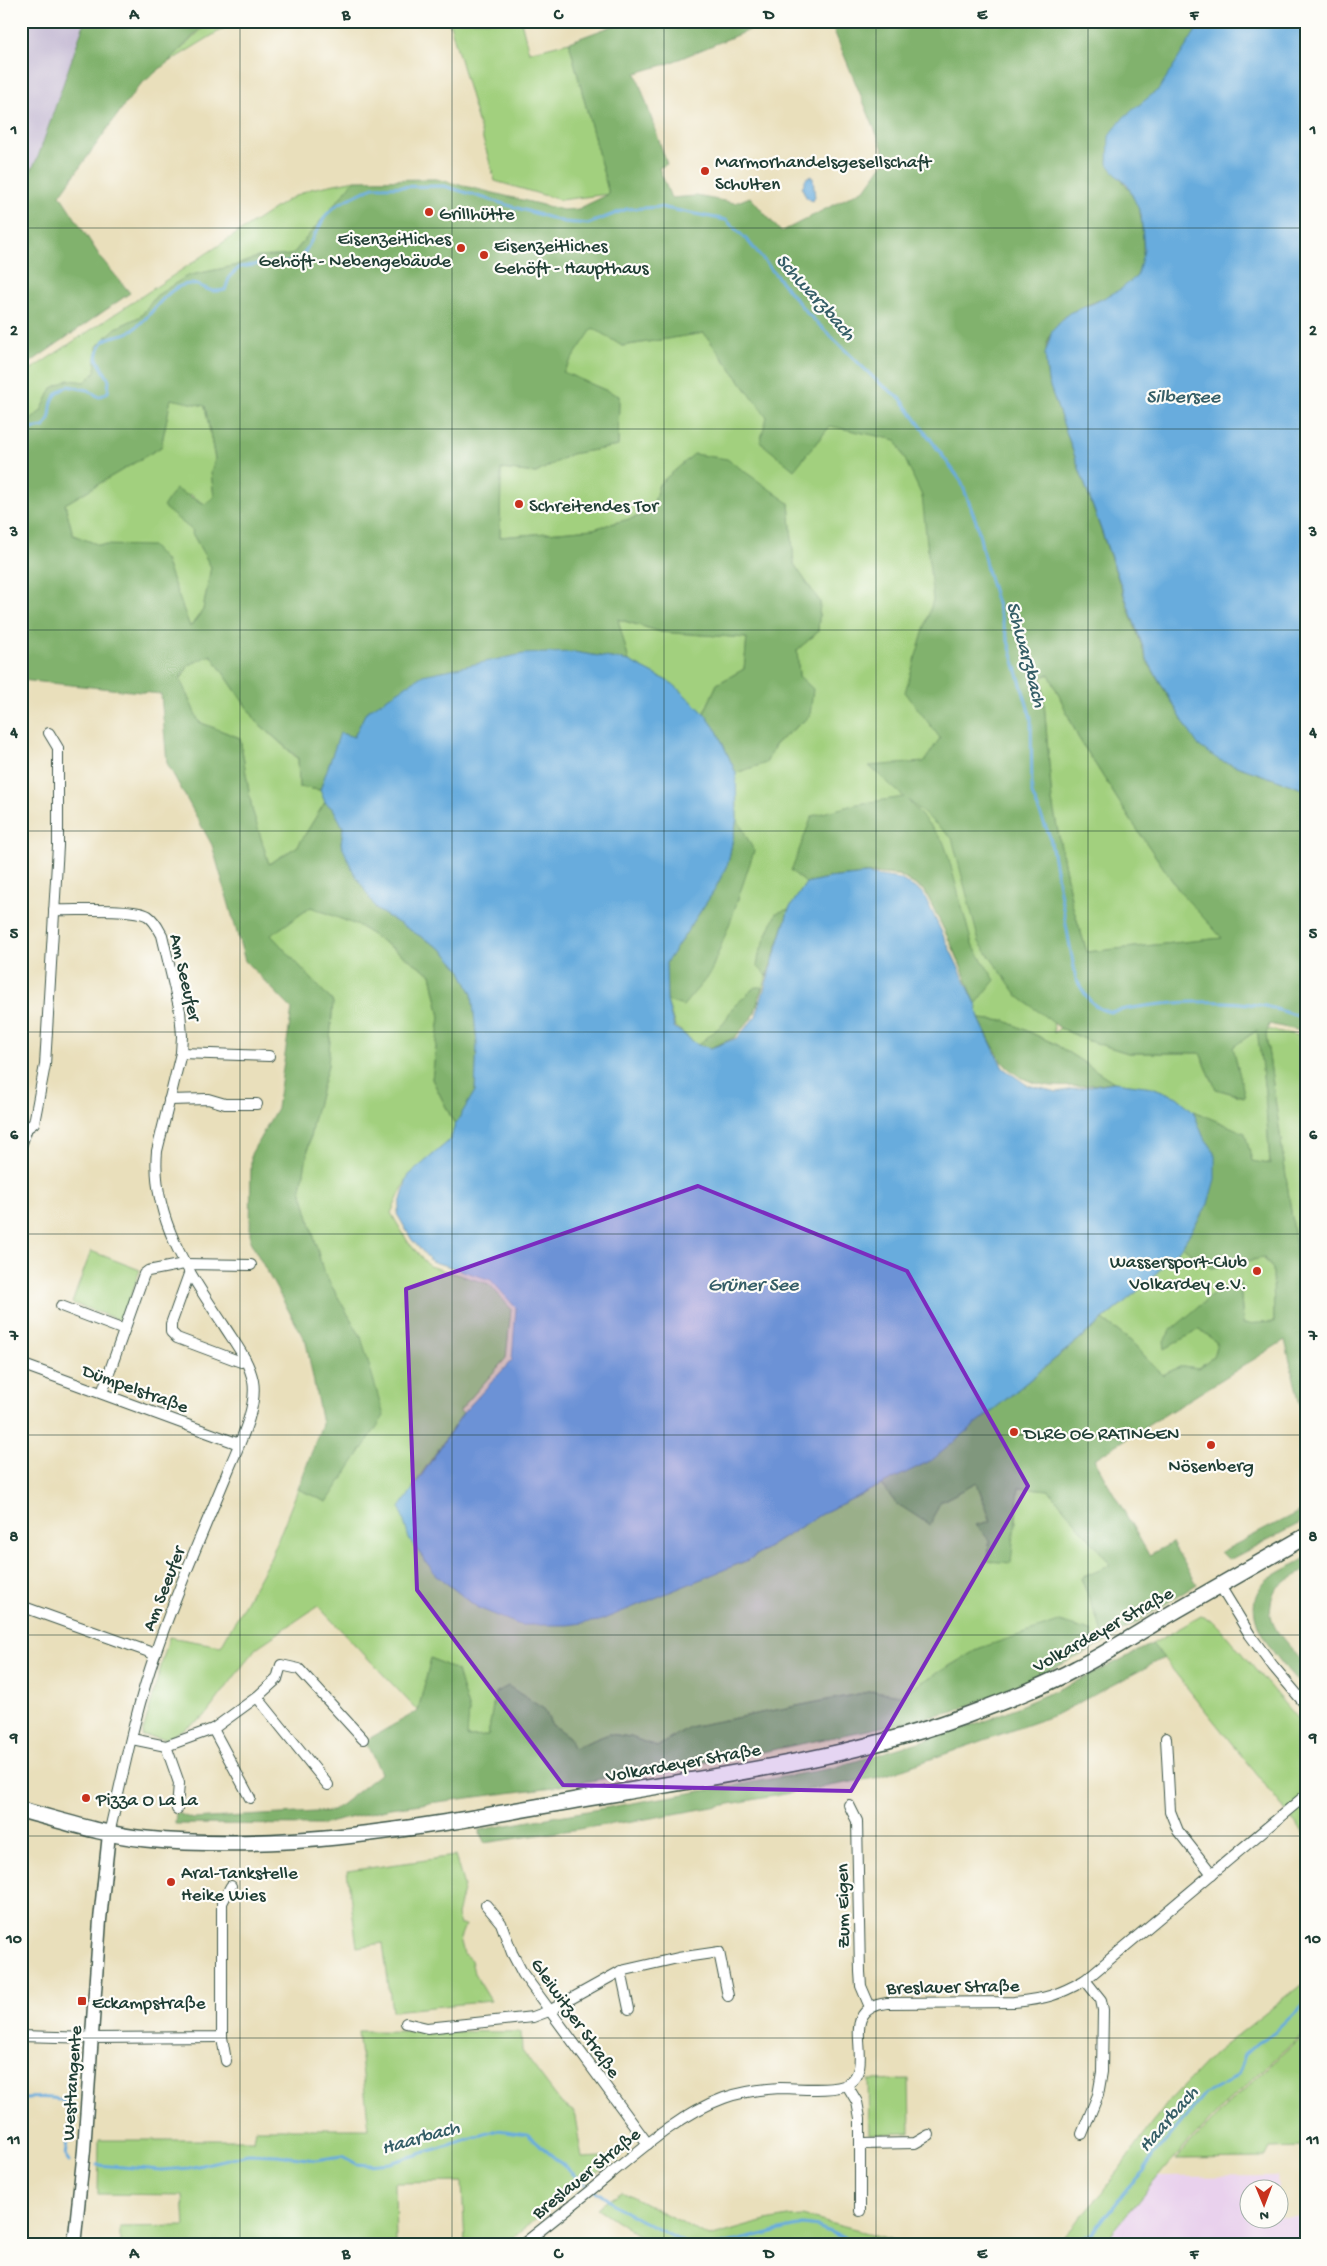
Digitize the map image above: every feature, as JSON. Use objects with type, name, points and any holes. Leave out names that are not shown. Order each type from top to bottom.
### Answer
[{"type":"main road","name":"Volkardeyer Straße","points":[[21,1810],[109,1834],[144,1839],[233,1844],[336,1838],[749,1771],[832,1755],[922,1731],[977,1712],[1078,1668],[1306,1536]]},
{"type":"street","points":[[21,1146],[27,1128],[34,1123],[45,1065],[58,846],[58,748],[49,733]]},
{"type":"street","name":"Am Seeufer","points":[[54,910],[134,912],[147,916],[156,924],[162,935],[180,1011],[182,1036],[181,1053],[157,1151],[156,1183],[158,1197],[189,1274],[245,1359],[253,1381],[254,1393],[252,1407],[239,1444],[155,1654],[109,1834]]},
{"type":"street","points":[[181,1053],[269,1056]]},
{"type":"street","points":[[168,1100],[208,1100],[225,1104],[257,1104]]},
{"type":"street","points":[[102,1393],[144,1274],[148,1271],[184,1264],[251,1265]]},
{"type":"street","points":[[189,1274],[171,1324],[171,1332],[177,1338],[241,1362],[245,1359]]},
{"type":"street","points":[[61,1306],[124,1330]]},
{"type":"street","name":"Dümpelstraße","points":[[21,1364],[239,1444]]},
{"type":"street","points":[[1220,1586],[1250,1635],[1306,1705]]},
{"type":"street","points":[[21,1606],[155,1654]]},
{"type":"street","points":[[132,1739],[166,1746],[213,1730],[257,1697],[277,1679],[281,1664],[299,1669],[363,1739]]},
{"type":"street","points":[[257,1697],[328,1784]]},
{"type":"street","points":[[213,1730],[250,1798]]},
{"type":"street","points":[[1166,1738],[1170,1811],[1178,1831],[1212,1874]]},
{"type":"street","points":[[166,1746],[179,1783],[177,1808]]},
{"type":"street","name":"Breslauer Straße","points":[[522,2245],[665,2131],[724,2098],[778,2088],[837,2088],[847,2085],[857,2073],[859,2065],[859,2024],[863,2015],[870,2007],[887,2003],[1034,2000],[1053,1997],[1085,1980],[1306,1795]]},
{"type":"street","name":"Zum Eigen","points":[[849,1805],[857,1821],[860,1972],[862,1986],[870,2007]]},
{"type":"street","name":"Westtangente","points":[[74,2245],[84,2150],[109,1834]]},
{"type":"street","points":[[226,2061],[222,2037],[222,1903],[231,1886]]},
{"type":"street","name":"Gleiwitzer Straße","points":[[486,1905],[500,1923],[523,1974],[648,2144]]},
{"type":"street","points":[[406,2023],[427,2028],[533,2017],[549,2011],[621,1971],[678,1958],[719,1952],[728,1996]]},
{"type":"street","points":[[621,1971],[629,2009]]},
{"type":"street","points":[[1082,2134],[1098,2095],[1102,2072],[1103,2010],[1101,2000],[1085,1980]]},
{"type":"street","points":[[21,2036],[92,2038],[222,2037]]},
{"type":"street","points":[[847,2085],[857,2102],[861,2144],[860,2211]]},
{"type":"street","points":[[861,2144],[915,2142],[929,2135]]},
{"type":"highlighted area","points":[[698,1186],[907,1271],[1028,1486],[851,1791],[563,1785],[417,1590],[406,1289]]},
{"type":"shaded area","points":[[21,21],[85,21],[38,157],[21,190]]},
{"type":"shaded area","points":[[1278,2176],[1278,2178],[1240,2178],[1240,2228],[1290,2228],[1290,2217],[1306,2217],[1306,2245],[1102,2245],[1158,2177]]},
{"type":"green space","points":[[85,21],[208,21],[167,63],[140,85],[60,195],[101,258],[130,293],[21,369],[21,190],[38,157]]},
{"type":"green space","points":[[210,21],[236,21],[167,63]]},
{"type":"green space","points":[[449,21],[521,21],[529,52],[569,42],[609,194],[560,200],[495,181]]},
{"type":"green space","points":[[626,21],[771,21],[667,64],[636,73],[667,164],[659,168],[671,198],[696,196],[735,203],[750,197],[781,232],[866,188],[887,159],[830,21],[1202,21],[1172,71],[1159,89],[1147,101],[1118,177],[1128,187],[1140,213],[1143,245],[1140,271],[1131,283],[1123,289],[1078,309],[1063,318],[1050,335],[1046,348],[1046,361],[1048,381],[1147,661],[1187,728],[1219,760],[1306,790],[1306,1032],[1269,1024],[1266,1035],[1306,1317],[1306,1431],[1285,1340],[1094,1459],[1149,1555],[1172,1543],[1197,1584],[1106,1642],[1081,1578],[1111,1565],[1049,1490],[1019,1487],[1011,1563],[988,1561],[989,1540],[976,1525],[991,1521],[977,1483],[940,1502],[930,1525],[896,1503],[881,1485],[932,1460],[1103,1320],[1132,1342],[1162,1375],[1182,1366],[1198,1368],[1213,1357],[1217,1343],[1200,1329],[1165,1349],[1164,1341],[1170,1331],[1217,1291],[1240,1283],[1243,1324],[1274,1322],[1273,1269],[1264,1258],[1211,1268],[1182,1246],[1208,1204],[1215,1152],[1203,1136],[1193,1111],[1245,1133],[1252,1161],[1270,1164],[1265,1092],[1257,1030],[1233,1047],[1245,1097],[1216,1089],[1200,1053],[1128,1053],[1089,1041],[1060,1028],[1018,996],[979,942],[952,838],[908,800],[943,841],[972,944],[995,980],[976,1004],[956,954],[925,891],[899,875],[873,873],[828,878],[806,883],[791,871],[812,816],[857,804],[904,797],[869,766],[924,762],[940,738],[905,692],[933,600],[922,496],[896,440],[830,426],[794,470],[760,442],[767,417],[704,333],[622,346],[593,328],[563,372],[619,396],[618,446],[571,454],[536,473],[501,469],[500,537],[593,529],[651,513],[659,484],[694,454],[727,459],[789,503],[794,564],[820,602],[818,632],[797,650],[799,676],[813,689],[810,716],[776,743],[766,763],[736,773],[717,731],[704,713],[717,684],[744,669],[747,638],[661,632],[618,619],[629,661],[574,652],[366,712],[354,737],[340,734],[320,790],[299,787],[298,758],[257,722],[211,655],[189,665],[180,679],[199,722],[240,738],[252,809],[269,864],[298,846],[325,802],[334,810],[343,827],[341,844],[377,910],[443,950],[460,969],[472,994],[477,1043],[475,1091],[455,1125],[432,1079],[440,1017],[431,974],[359,926],[311,907],[271,935],[333,1002],[328,1065],[313,1121],[301,1189],[323,1271],[361,1337],[384,1416],[327,1502],[298,1489],[322,1424],[306,1342],[250,1241],[251,1154],[277,1108],[292,1009],[245,961],[212,845],[167,763],[161,694],[21,680],[21,429],[41,411],[52,388],[69,380],[85,382],[95,372],[97,346],[116,328],[141,316],[156,296],[187,276],[234,266],[258,257],[292,255],[355,180],[436,179],[563,210],[578,209],[609,194],[569,42]],"holes":[[[171,399],[205,406],[215,459],[211,472],[214,497],[205,504],[175,489],[163,507],[193,531],[192,533],[211,567],[203,610],[190,627],[165,560],[152,546],[99,545],[73,535],[65,504],[161,447]],[[1049,674],[1078,737],[1130,819],[1180,892],[1222,938],[1087,952],[1072,904],[1052,801],[1042,677]]]},
{"type":"green space","points":[[355,180],[292,255],[258,257],[234,266],[187,276],[156,296],[141,316],[116,328],[98,345],[95,372],[85,382],[69,380],[52,388],[41,411],[21,429],[21,376],[289,199],[310,189]]},
{"type":"green space","points":[[593,327],[622,346],[704,333],[767,417],[807,454],[830,426],[868,408],[896,440],[914,467],[1050,963],[1054,1033],[1060,1028],[1089,1041],[1128,1053],[1200,1053],[1216,1089],[1244,1097],[1232,1047],[1258,1030],[1270,1164],[1252,1162],[1244,1133],[1193,1111],[1177,1097],[1152,1087],[1114,1082],[1055,1044],[1006,1021],[979,1019],[976,1004],[956,954],[925,891],[899,875],[873,873],[828,878],[806,883],[789,909],[754,1015],[735,1037],[711,1048],[697,1045],[675,1026],[667,1001],[737,818],[736,773],[766,763],[776,743],[810,716],[799,676],[797,650],[818,632],[820,602],[794,564],[789,503],[659,484],[651,513],[593,529],[500,537],[501,469],[536,473],[571,454],[618,446],[619,396],[563,372]]},
{"type":"green space","points":[[171,398],[205,406],[215,460],[211,472],[214,497],[205,504],[189,494],[194,532],[192,533],[211,567],[203,610],[190,627],[165,560],[152,547],[99,545],[73,535],[65,504],[161,447]]},
{"type":"green space","points":[[617,619],[661,632],[747,638],[744,669],[717,684],[704,713],[673,684],[629,661]]},
{"type":"green space","points":[[211,655],[257,722],[298,759],[299,787],[320,790],[325,802],[298,846],[269,864],[252,810],[240,738],[199,722],[180,680],[189,665]]},
{"type":"green space","points":[[1050,674],[1078,737],[1130,819],[1180,892],[1223,938],[1087,952],[1072,904],[1052,801],[1042,677]]},
{"type":"green space","points":[[737,818],[754,851],[731,920],[710,974],[683,1006],[667,1001],[666,963],[714,891],[728,863]]},
{"type":"green space","points":[[311,907],[359,926],[431,974],[440,1017],[432,1079],[455,1125],[450,1140],[408,1176],[391,1213],[408,1242],[429,1266],[489,1284],[511,1309],[506,1358],[459,1411],[463,1413],[413,1486],[409,1539],[436,1575],[478,1608],[682,1586],[748,1560],[823,1513],[881,1485],[896,1503],[940,1502],[977,1483],[991,1522],[976,1525],[1016,1523],[1018,1487],[1049,1490],[1112,1566],[1081,1578],[1106,1642],[1095,1648],[1091,1631],[980,1648],[900,1695],[873,1691],[689,1727],[657,1747],[631,1737],[609,1734],[573,1748],[569,1737],[551,1724],[544,1709],[495,1693],[488,1736],[466,1737],[469,1711],[456,1671],[431,1658],[418,1711],[318,1606],[256,1648],[204,1717],[166,1739],[142,1736],[169,1637],[221,1646],[271,1557],[298,1489],[327,1502],[361,1337],[323,1271],[301,1189],[313,1121],[328,1065],[333,1002],[270,935]]},
{"type":"green space","points":[[789,909],[767,976],[757,966],[759,954],[776,913]]},
{"type":"green space","points":[[755,987],[762,987],[754,1015],[735,1037],[711,1048],[698,1045],[724,1023],[732,1008]]},
{"type":"green space","points":[[979,1019],[1006,1021],[1055,1044],[1114,1082],[1057,1086],[1030,1081],[1006,1066]]},
{"type":"green space","points":[[1266,1029],[1306,1037],[1306,1317],[1266,1035]]},
{"type":"green space","points":[[1182,1246],[1211,1268],[1263,1258],[1273,1269],[1274,1323],[1243,1325],[1240,1283],[1165,1348],[1200,1329],[1217,1343],[1213,1357],[1198,1368],[1182,1366],[1162,1375],[1132,1342],[1103,1320],[1145,1285]]},
{"type":"green space","points":[[91,1251],[140,1270],[122,1321],[72,1303]]},
{"type":"green space","points":[[1306,1508],[1306,1520],[1229,1560],[1221,1552]]},
{"type":"green space","points":[[1306,1558],[1306,1570],[1279,1586],[1274,1592],[1271,1603],[1271,1615],[1274,1625],[1304,1667],[1306,1677],[1299,1683],[1280,1661],[1262,1633],[1256,1618],[1254,1604],[1258,1591],[1269,1579]]},
{"type":"green space","points":[[1201,1616],[1212,1620],[1220,1628],[1306,1729],[1306,1836],[1152,1644]]},
{"type":"green space","points":[[1059,1622],[1091,1631],[1095,1648],[1034,1678],[954,1712],[767,1751],[554,1787],[390,1808],[320,1825],[175,1824],[176,1812],[192,1819],[333,1811],[381,1773],[365,1741],[418,1711],[431,1658],[457,1671],[469,1711],[467,1737],[488,1736],[495,1693],[508,1686],[544,1709],[551,1724],[569,1737],[573,1748],[609,1734],[631,1737],[657,1747],[689,1727],[874,1691],[900,1695],[980,1648]]},
{"type":"green space","points":[[1152,1644],[1164,1658],[1055,1715],[880,1777],[646,1819],[484,1843],[479,1830],[833,1768],[981,1723],[1084,1678]]},
{"type":"green space","points":[[455,1856],[464,1886],[457,1915],[460,1925],[465,1925],[460,1938],[464,1954],[471,1960],[474,1973],[491,2001],[392,2011],[383,1943],[357,1947],[347,1871]]},
{"type":"green space","points":[[1306,1981],[1306,2031],[1222,2107],[1167,2166],[1102,2245],[1056,2245],[1103,2192],[1165,2105],[1214,2054]]},
{"type":"green space","points":[[358,2031],[521,2032],[522,2051],[562,2104],[574,2111],[582,2158],[622,2156],[570,2189],[505,2245],[465,2245],[462,2182],[395,2183],[396,2245],[120,2245],[120,2227],[185,2226],[183,2195],[98,2194],[99,2140],[254,2140],[256,2129],[369,2129]]},
{"type":"green space","points":[[1306,2033],[1306,2147],[1270,2148],[1265,2158],[1176,2159],[1224,2108]]},
{"type":"green space","points":[[909,2079],[910,2133],[869,2134],[868,2080]]},
{"type":"green space","points":[[622,2191],[709,2237],[767,2221],[802,2216],[913,2245],[814,2245],[808,2243],[800,2245],[653,2245],[597,2208]]},
{"type":"water","name":"Silbersee","points":[[1202,21],[1306,21],[1306,790],[1219,760],[1199,746],[1187,728],[1148,661],[1048,381],[1045,354],[1052,331],[1069,313],[1121,289],[1137,276],[1144,250],[1141,214],[1127,184],[1118,177],[1108,164],[1109,136],[1124,117],[1159,89]]},
{"type":"water","points":[[810,176],[813,178],[815,198],[812,201],[806,197],[802,188],[806,178]]},
{"type":"water","name":"Grüner See","points":[[574,652],[629,661],[673,684],[704,713],[717,731],[736,773],[737,818],[728,863],[714,891],[666,963],[667,1001],[674,1027],[698,1045],[711,1048],[737,1038],[756,1016],[789,909],[806,883],[828,878],[867,874],[900,879],[923,893],[976,1004],[979,1019],[1003,1068],[1027,1085],[1057,1092],[1114,1082],[1152,1087],[1177,1097],[1193,1111],[1203,1136],[1215,1152],[1215,1179],[1208,1204],[1182,1246],[1145,1285],[932,1460],[823,1513],[748,1560],[599,1621],[567,1625],[520,1625],[478,1608],[436,1575],[409,1539],[400,1508],[463,1413],[512,1360],[516,1308],[491,1280],[431,1261],[412,1240],[397,1214],[408,1176],[450,1140],[455,1125],[475,1091],[477,1043],[472,994],[460,969],[443,950],[377,910],[353,871],[341,844],[343,827],[334,810],[325,802],[320,790],[340,733],[354,737],[366,712],[423,675],[523,654]]},
{"type":"waterway","name":"Schwarzbach","points":[[21,437],[31,429],[44,427],[50,416],[52,401],[60,391],[68,386],[88,390],[99,397],[108,392],[109,380],[97,359],[98,350],[101,345],[109,338],[126,333],[137,327],[166,295],[174,289],[192,284],[213,291],[225,290],[230,276],[240,267],[294,262],[302,257],[326,215],[338,204],[373,187],[444,186],[564,222],[588,224],[627,209],[660,207],[726,220],[748,241],[807,313],[878,382],[901,399],[961,481],[977,524],[987,570],[1031,718],[1032,794],[1050,837],[1076,979],[1086,995],[1098,1008],[1110,1012],[1187,1002],[1227,1002],[1265,1006],[1306,1018]]},
{"type":"waterway","name":"Haarbach","points":[[1080,2245],[1084,2237],[1092,2233],[1129,2186],[1144,2171],[1152,2155],[1162,2146],[1205,2094],[1229,2082],[1238,2074],[1245,2055],[1258,2043],[1274,2033],[1306,2002]]},
{"type":"waterway","name":"Haarbach","points":[[21,2098],[42,2097],[56,2099],[68,2105],[71,2110],[65,2156],[69,2162]]},
{"type":"waterway","name":"Haarbach","points":[[97,2165],[161,2170],[189,2168],[248,2154],[277,2155],[315,2160],[342,2156],[357,2164],[368,2165],[390,2163],[498,2130],[527,2134],[579,2179],[625,2212],[689,2245]]},
{"type":"waterway","name":"Haarbach","points":[[718,2245],[802,2225],[818,2227],[860,2245]]},
{"type":"place","name":"Marmorhandelsgesellschaft Schulten","points":[[705,171]]},
{"type":"place","name":"Grillhütte","points":[[429,212]]},
{"type":"place","name":"Eisenzeitliches Gehöft - Nebengebäude","points":[[461,248]]},
{"type":"place","name":"Eisenzeitliches Gehöft - Haupthaus","points":[[484,255]]},
{"type":"place","name":"Schreitendes Tor","points":[[519,504]]},
{"type":"place","name":"Wassersport-Club Volkardey e.V.","points":[[1257,1271]]},
{"type":"place","name":"DLRG OG RATINGEN","points":[[1014,1432]]},
{"type":"place","name":"Nösenberg","points":[[1211,1445]]},
{"type":"place","name":"Pizza O La La","points":[[86,1798]]},
{"type":"place","name":"Aral-Tankstelle Heike Wies","points":[[171,1882]]},
{"type":"place","name":"Eckampstraße","points":[[82,2001]]}]
